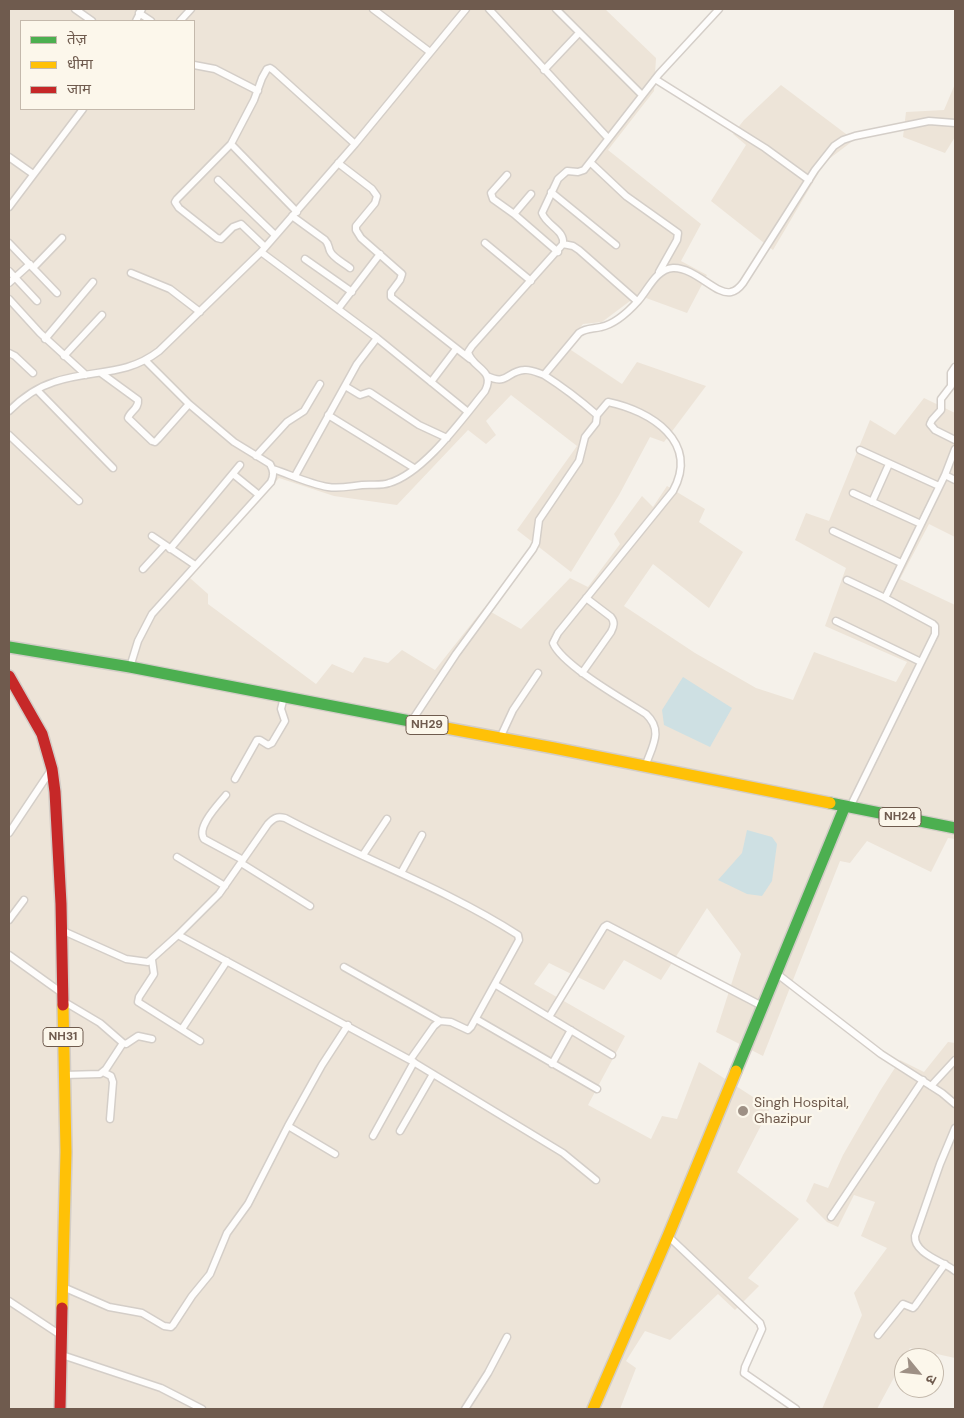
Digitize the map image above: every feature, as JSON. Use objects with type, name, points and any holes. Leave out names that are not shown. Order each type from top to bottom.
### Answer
[{"type":"highway","name":"NH29","points":[[9,647],[130,667],[848,807]]},
{"type":"highway","name":"NH31","points":[[9,676],[42,734],[52,769],[55,792],[61,930],[66,1152],[60,1409]]},
{"type":"highway","name":"NH24","points":[[848,807],[955,828]]},
{"type":"highway","points":[[593,1409],[668,1236],[762,1006],[848,807]]},
{"type":"street","points":[[75,9],[91,20]]},
{"type":"street","points":[[181,20],[191,9]]},
{"type":"street","points":[[373,9],[430,52]]},
{"type":"street","points":[[10,408],[52,382],[121,370],[146,361],[159,351],[263,249],[338,163],[466,9]]},
{"type":"street","points":[[489,9],[608,138]]},
{"type":"street","points":[[556,9],[642,95]]},
{"type":"street","points":[[470,359],[468,352],[472,346],[558,252],[563,244],[564,238],[547,222],[542,212],[562,174],[567,171],[578,172],[584,170],[591,163],[608,138],[655,79],[718,9]]},
{"type":"street","points":[[141,11],[150,20]]},
{"type":"street","points":[[544,70],[579,33]]},
{"type":"street","points":[[195,65],[215,69],[258,91]]},
{"type":"street","points":[[354,144],[270,68],[264,73],[258,91],[231,144],[175,202],[178,208],[217,238],[221,239],[233,226],[240,224],[263,249],[468,412]]},
{"type":"street","points":[[655,79],[765,148],[809,180]]},
{"type":"street","points":[[9,208],[82,110]]},
{"type":"street","points":[[658,275],[666,269],[684,269],[722,291],[730,293],[737,290],[824,157],[834,146],[843,140],[855,136],[929,121],[952,122],[955,117]]},
{"type":"street","points":[[231,144],[294,214],[325,240],[333,256],[350,268]]},
{"type":"street","points":[[9,157],[33,174]]},
{"type":"street","points":[[273,469],[327,487],[340,488],[387,484],[400,479],[424,461],[447,438],[485,391],[488,384],[487,376],[483,370],[391,297],[390,292],[400,280],[402,274],[357,234],[356,230],[356,226],[375,203],[377,196],[372,189],[338,163]]},
{"type":"street","points":[[544,375],[579,333],[585,329],[605,326],[638,301],[658,275],[677,240],[678,233],[626,196],[591,163]]},
{"type":"street","points":[[507,175],[493,190],[491,196],[558,252]]},
{"type":"street","points":[[218,180],[275,235]]},
{"type":"street","points":[[551,192],[616,245]]},
{"type":"street","points":[[514,214],[531,194]]},
{"type":"street","points":[[9,283],[32,266],[62,238]]},
{"type":"street","points":[[9,242],[58,293]]},
{"type":"street","points":[[485,243],[531,281]]},
{"type":"street","points":[[563,244],[569,244],[579,250],[638,301]]},
{"type":"street","points":[[338,309],[380,254]]},
{"type":"street","points":[[305,259],[352,292]]},
{"type":"street","points":[[9,271],[37,301]]},
{"type":"street","points":[[131,273],[170,289],[200,312]]},
{"type":"street","points":[[45,339],[94,282]]},
{"type":"street","points":[[9,300],[45,339],[86,375]]},
{"type":"street","points":[[64,356],[102,316]]},
{"type":"street","points":[[295,476],[357,364],[377,338]]},
{"type":"street","points":[[431,382],[456,349]]},
{"type":"street","points":[[9,353],[15,356],[33,373]]},
{"type":"street","points":[[130,667],[138,641],[152,614],[274,476],[270,464],[234,442],[189,404],[146,361]]},
{"type":"street","points":[[955,367],[951,373],[952,386],[941,399],[941,410],[930,424],[935,430],[955,440]]},
{"type":"street","points":[[487,376],[501,381],[516,372],[528,369],[544,375],[569,390],[597,415]]},
{"type":"street","points":[[101,373],[138,400],[137,407],[128,415],[128,418],[152,441],[155,442],[189,404]]},
{"type":"street","points":[[256,456],[287,422],[304,411],[320,384]]},
{"type":"street","points":[[345,386],[360,395],[372,393],[419,425],[447,438]]},
{"type":"street","points":[[37,390],[113,468]]},
{"type":"street","points":[[411,722],[456,654],[533,549],[536,543],[539,520],[579,461],[585,437],[596,423],[597,415],[608,402],[648,416],[665,429],[676,443],[682,461],[679,481],[664,504],[558,633],[553,644],[562,655],[582,672],[652,719],[656,726],[656,736],[645,767]]},
{"type":"street","points":[[328,415],[414,468]]},
{"type":"street","points":[[9,435],[79,501]]},
{"type":"street","points":[[885,598],[945,475],[955,449]]},
{"type":"street","points":[[860,450],[939,486]]},
{"type":"street","points":[[872,502],[890,464]]},
{"type":"street","points":[[143,569],[168,547],[240,466]]},
{"type":"street","points":[[233,474],[259,495]]},
{"type":"street","points":[[945,475],[955,480]]},
{"type":"street","points":[[853,493],[921,524]]},
{"type":"street","points":[[833,531],[901,563]]},
{"type":"street","points":[[152,536],[195,565]]},
{"type":"street","points":[[847,580],[885,598],[935,626],[935,634],[848,807]]},
{"type":"street","points":[[582,672],[614,626],[614,621],[611,617],[586,598]]},
{"type":"street","points":[[836,621],[921,662]]},
{"type":"street","points":[[500,738],[513,710],[538,673]]},
{"type":"street","points":[[235,779],[257,740],[268,745],[272,743],[285,720],[281,709],[284,697]]},
{"type":"street","points":[[9,833],[52,769]]},
{"type":"street","points":[[226,795],[205,824],[201,833],[204,839],[310,906]]},
{"type":"street","points":[[61,930],[126,959],[144,963],[152,960],[217,897],[268,824],[273,818],[279,817],[285,818],[449,896],[518,935],[519,940],[496,985],[468,1030],[451,1022],[440,1021],[344,967]]},
{"type":"street","points":[[363,855],[386,819]]},
{"type":"street","points":[[401,873],[422,835]]},
{"type":"street","points":[[177,857],[225,886]]},
{"type":"street","points":[[9,920],[24,900]]},
{"type":"street","points":[[549,1017],[585,956],[607,925],[762,1006]]},
{"type":"street","points":[[178,935],[412,1061],[563,1153],[596,1180]]},
{"type":"street","points":[[9,955],[123,1043],[126,1044],[138,1036],[152,1039]]},
{"type":"street","points":[[152,960],[154,974],[138,1002],[200,1041]]},
{"type":"street","points":[[182,1029],[226,961]]},
{"type":"street","points":[[776,973],[881,1054],[954,1101]]},
{"type":"street","points":[[496,985],[612,1055]]},
{"type":"street","points":[[476,1019],[597,1089]]},
{"type":"street","points":[[373,1136],[412,1061],[434,1026],[440,1021]]},
{"type":"street","points":[[63,1287],[113,1308],[142,1313],[164,1326],[173,1326],[192,1296],[210,1274],[228,1233],[248,1204],[322,1065],[348,1025]]},
{"type":"street","points":[[552,1064],[571,1030]]},
{"type":"street","points":[[64,1075],[96,1075],[103,1072],[123,1043]]},
{"type":"street","points":[[931,1086],[955,1060]]},
{"type":"street","points":[[103,1072],[110,1076],[113,1082],[110,1119]]},
{"type":"street","points":[[400,1131],[433,1074]]},
{"type":"street","points":[[831,1217],[923,1080]]},
{"type":"street","points":[[288,1126],[335,1154]]},
{"type":"street","points":[[955,1128],[940,1164],[915,1236],[916,1245],[920,1249],[955,1271]]},
{"type":"street","points":[[668,1236],[760,1323],[762,1329],[744,1373],[796,1409]]},
{"type":"street","points":[[878,1336],[903,1304],[913,1308],[915,1306],[945,1264]]},
{"type":"street","points":[[9,1301],[62,1336]]},
{"type":"street","points":[[465,1409],[488,1373],[506,1337]]},
{"type":"street","points":[[62,1355],[161,1388],[202,1409]]},
{"type":"shaded area","points":[[9,9],[605,9],[656,58],[654,91],[608,150],[701,224],[681,261],[707,275],[687,313],[638,295],[602,322],[583,324],[565,346],[622,384],[637,362],[706,386],[664,442],[650,437],[619,495],[571,572],[517,530],[577,446],[511,395],[486,421],[496,435],[486,444],[468,430],[397,505],[334,496],[279,478],[190,578],[208,594],[208,604],[316,684],[332,664],[353,673],[364,657],[388,663],[402,650],[435,670],[484,608],[521,629],[570,578],[588,587],[620,544],[614,534],[642,496],[653,507],[667,486],[705,509],[699,522],[743,552],[709,608],[653,564],[624,606],[695,653],[756,688],[793,700],[814,652],[896,682],[907,662],[825,626],[846,568],[795,540],[806,513],[829,521],[870,420],[895,435],[924,398],[955,413],[955,537],[929,524],[900,579],[955,605],[955,839],[948,838],[931,872],[867,841],[850,863],[840,861],[763,1056],[716,1032],[741,954],[707,908],[661,980],[624,960],[604,990],[549,963],[534,984],[625,1036],[588,1105],[651,1139],[662,1116],[677,1119],[699,1062],[770,1108],[737,1172],[799,1219],[748,1278],[759,1286],[735,1310],[718,1294],[670,1340],[645,1331],[626,1361],[636,1368],[620,1409],[9,1409]]},
{"type":"shaded area","points":[[955,84],[955,137],[945,153],[903,137],[906,112],[944,110]]},
{"type":"shaded area","points":[[781,85],[854,140],[825,162],[773,250],[711,201],[746,145],[733,134],[744,120]]},
{"type":"shaded area","points":[[683,677],[732,708],[710,747],[664,725],[662,710]]},
{"type":"shaded area","points":[[747,830],[772,837],[777,844],[772,881],[762,896],[747,894],[718,880],[742,853]]},
{"type":"shaded area","points":[[948,1042],[955,1043],[955,1358],[944,1356],[944,1348],[894,1348],[894,1378],[877,1409],[822,1409],[862,1315],[854,1293],[887,1248],[861,1236],[875,1202],[854,1195],[838,1227],[827,1222],[806,1201],[814,1183],[828,1188],[843,1155],[900,1060],[924,1072]]},
{"type":"traffic: fast","points":[[9,647],[130,667],[446,728]]},
{"type":"traffic: fast","points":[[830,803],[955,828]]},
{"type":"traffic: fast","points":[[736,1071],[845,806]]},
{"type":"traffic: slow","points":[[446,728],[830,803]]},
{"type":"traffic: slow","points":[[62,1308],[66,1152],[63,1005]]},
{"type":"traffic: slow","points":[[593,1409],[668,1236],[736,1071]]},
{"type":"traffic: jam","points":[[9,676],[42,734],[52,769],[61,904],[63,1005]]},
{"type":"traffic: jam","points":[[60,1409],[62,1308]]},
{"type":"place","name":"Singh Hospital, Ghazipur","points":[[743,1111]]}]
